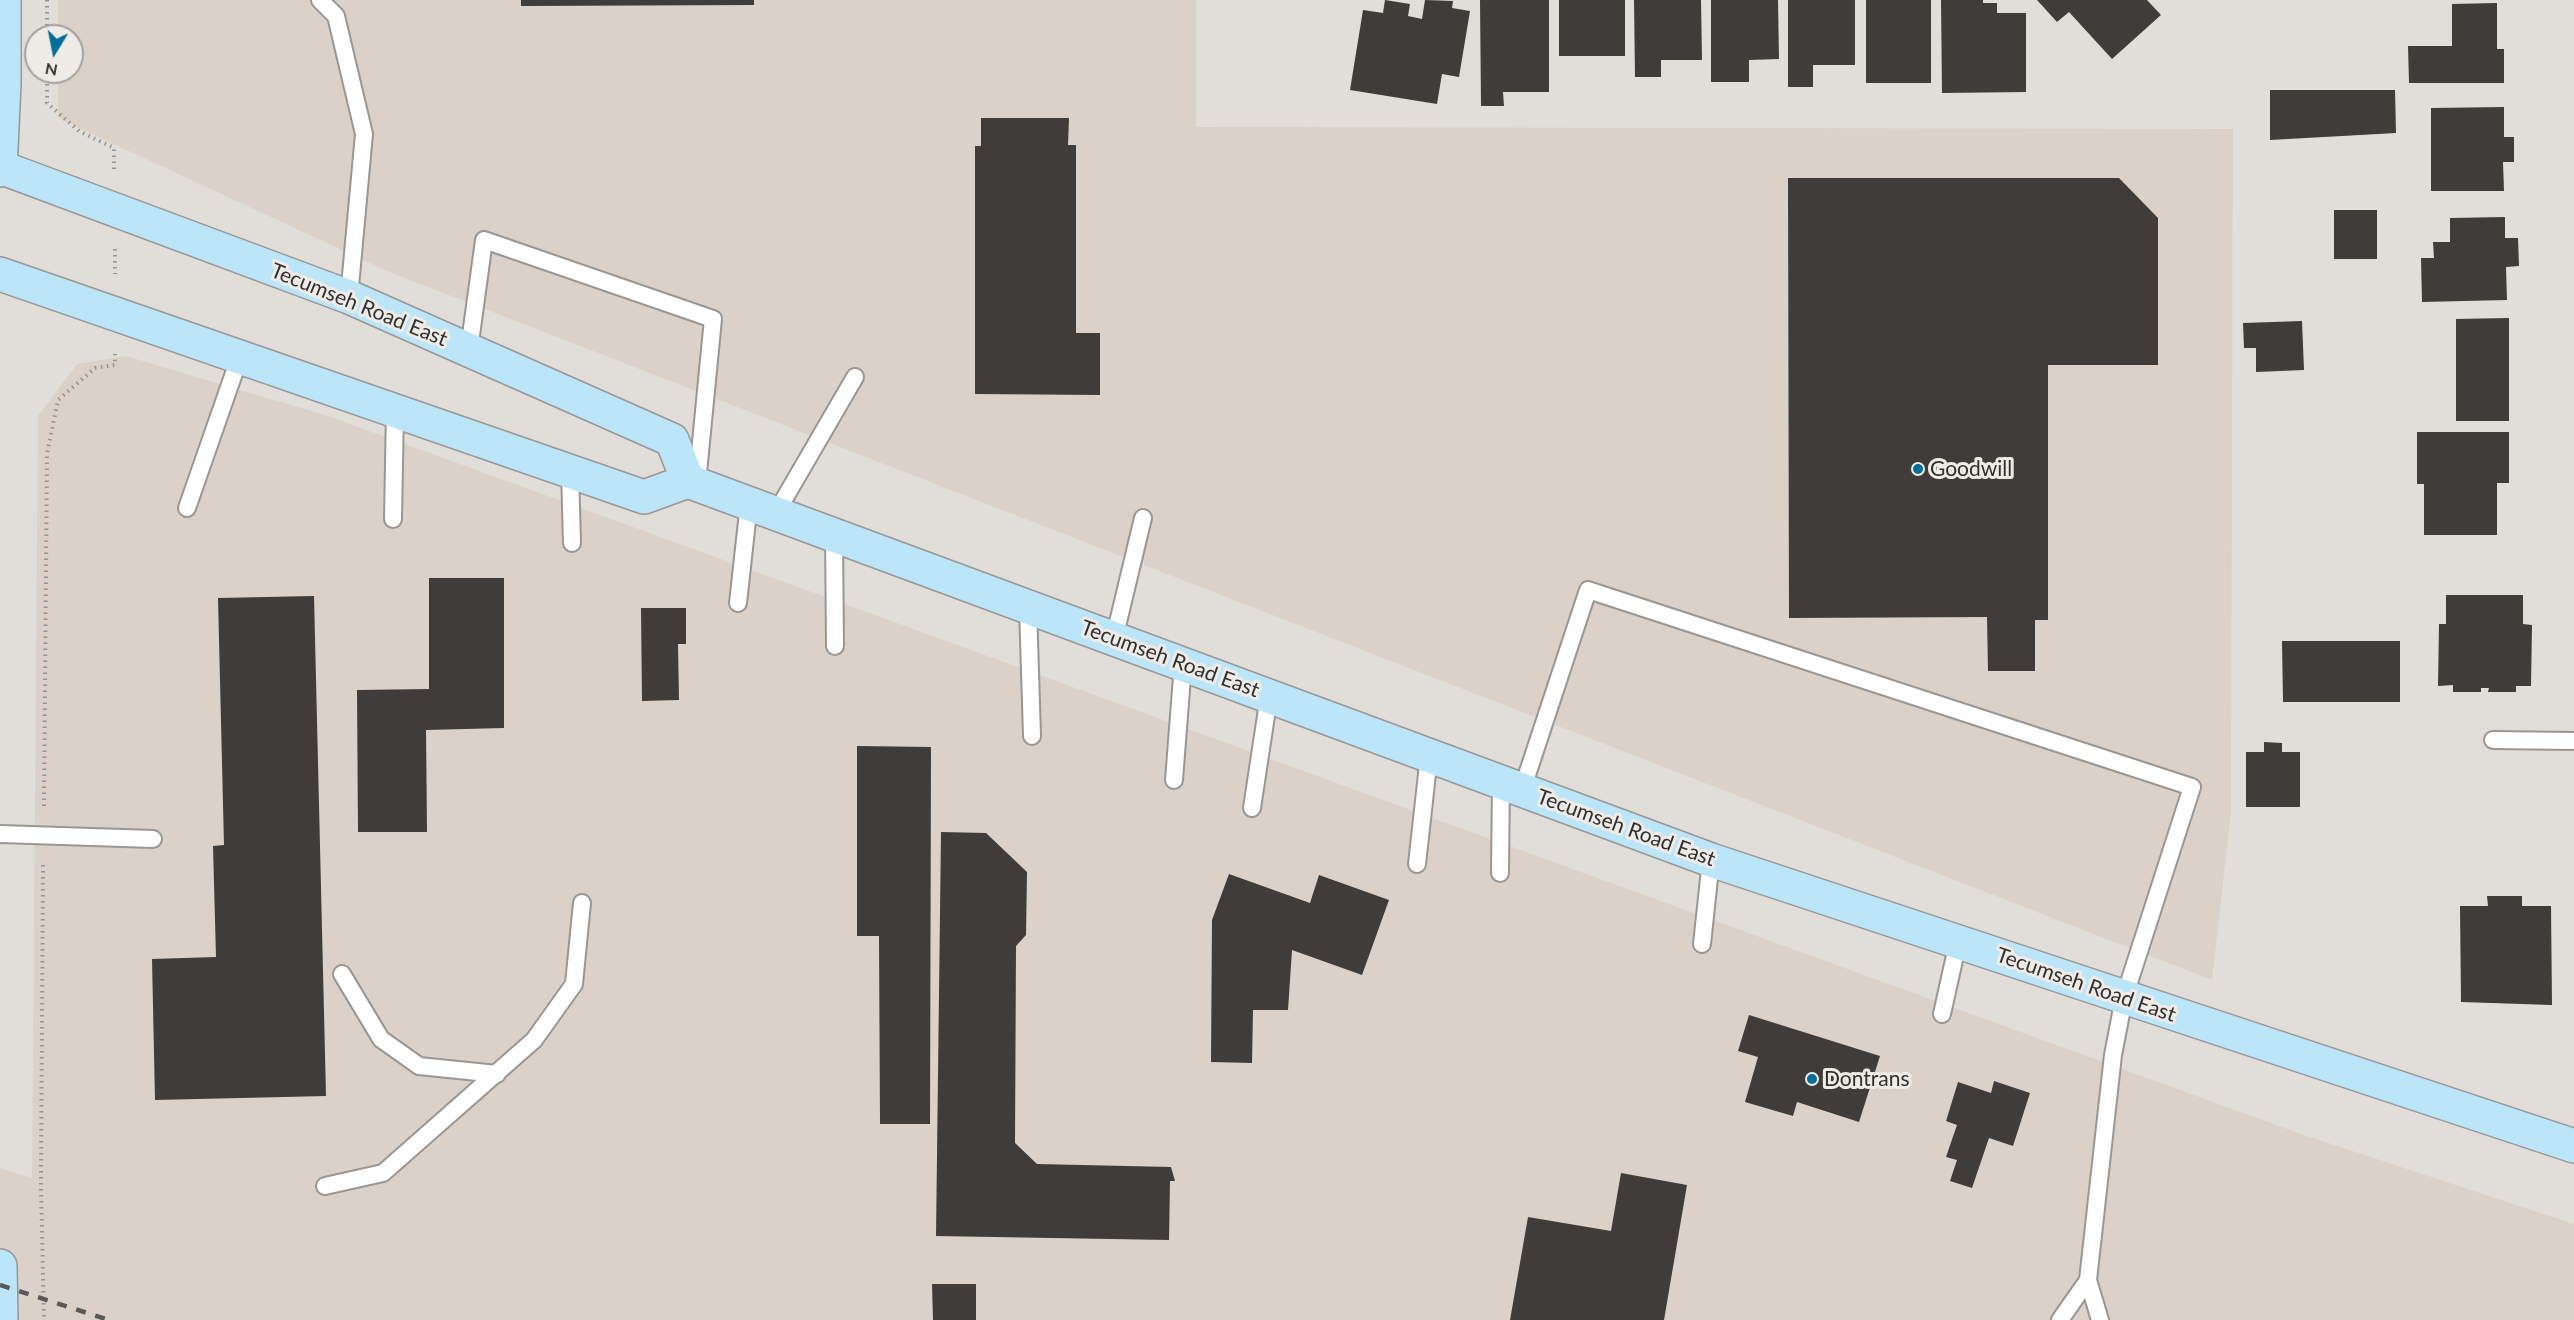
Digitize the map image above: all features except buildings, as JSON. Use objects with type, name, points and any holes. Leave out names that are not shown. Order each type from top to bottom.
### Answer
[{"type":"main road","points":[[0,168],[4,84],[4,0]]},
{"type":"main road","name":"Tecumseh Road East","points":[[0,168],[349,297],[672,440],[692,482],[1711,860],[2574,1146]]},
{"type":"main road","points":[[0,273],[644,497],[692,482]]},
{"type":"main road","points":[[0,1266],[1,1320]]},
{"type":"lane","points":[[320,0],[335,8],[364,134],[349,297]]},
{"type":"lane","points":[[469,350],[484,240],[713,319],[692,482]]},
{"type":"lane","points":[[187,508],[240,356]]},
{"type":"lane","points":[[738,603],[763,508],[855,377]]},
{"type":"lane","points":[[393,519],[395,410]]},
{"type":"lane","points":[[570,471],[572,543]]},
{"type":"lane","points":[[1114,639],[1143,518]]},
{"type":"lane","points":[[834,534],[835,646]]},
{"type":"lane","points":[[1500,873],[1511,786],[1588,591],[2192,787],[2124,998],[2113,1055],[2088,1280],[2100,1320]]},
{"type":"lane","points":[[1028,607],[1032,736]]},
{"type":"lane","points":[[1174,780],[1183,664]]},
{"type":"lane","points":[[1252,808],[1269,696]]},
{"type":"lane","points":[[2493,740],[2574,741]]},
{"type":"lane","points":[[1417,864],[1429,756]]},
{"type":"lane","points":[[0,834],[153,839]]},
{"type":"lane","points":[[1702,944],[1711,860]]},
{"type":"lane","points":[[326,1186],[383,1173],[534,1040],[574,984],[582,903]]},
{"type":"lane","points":[[1942,1014],[1958,942]]},
{"type":"lane","points":[[342,974],[381,1039],[419,1066],[497,1074]]},
{"type":"lane","points":[[2060,1320],[2088,1280]]},
{"type":"path","points":[[47,0],[47,24]]},
{"type":"path","points":[[47,84],[47,103],[79,131],[114,148]]},
{"type":"path","points":[[115,251],[115,271]]},
{"type":"path","points":[[44,787],[47,454],[58,400],[95,368],[115,365]]},
{"type":"path","points":[[42,896],[41,1184],[44,1320]]},
{"type":"shaded area","points":[[58,0],[1196,0],[1196,127],[2233,129],[2231,811],[2212,980],[387,271],[58,118],[58,84],[84,84],[84,24],[58,24]]},
{"type":"shaded area","points":[[126,356],[328,416],[2301,1134],[2574,1224],[2574,1320],[0,1320],[0,1168],[32,1178],[38,416],[77,364]]},
{"type":"railway","points":[[0,1285],[109,1320]]},
{"type":"place","name":"Goodwill","points":[[1918,469]]},
{"type":"place","name":"Dontrans","points":[[1812,1079]]}]
